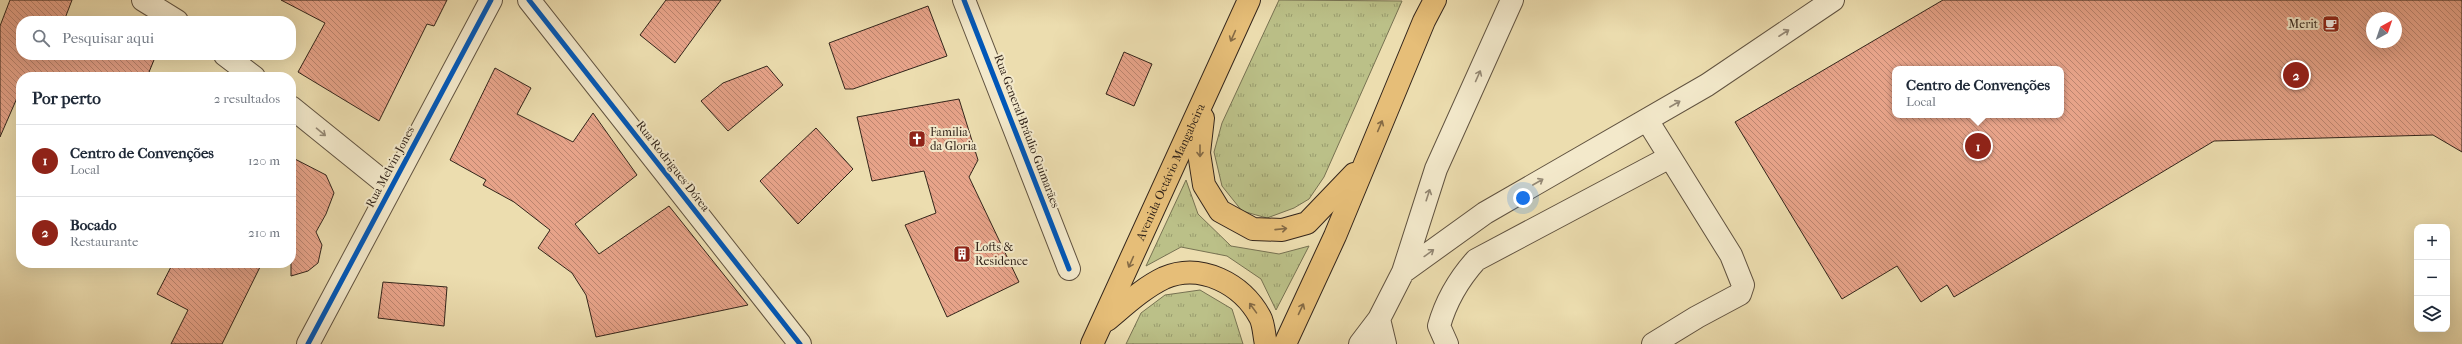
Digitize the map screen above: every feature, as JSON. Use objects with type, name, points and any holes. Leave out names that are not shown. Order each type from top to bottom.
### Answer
[{"type":"main road","name":"Avenida Octávio Mangabeira","points":[[1092,344],[1103,324],[1249,0]]},
{"type":"main road","points":[[1285,344],[1335,236],[1364,162],[1424,21],[1435,0]]},
{"type":"main road","points":[[1205,99],[1199,153],[1204,184],[1220,211],[1253,228],[1282,230],[1306,223],[1330,201],[1364,162]]},
{"type":"main road","points":[[1103,324],[1131,300],[1164,278],[1188,272],[1218,276],[1243,294],[1260,318],[1266,344]]},
{"type":"street","points":[[143,0],[169,16]]},
{"type":"street","name":"Rua Melvin Jones","points":[[308,344],[390,187],[491,0]]},
{"type":"street","name":"Rua Rodrigues Dórea","points":[[529,0],[800,344]]},
{"type":"street","name":"Rua General Bráulio Guimarães","points":[[964,0],[1069,269]]},
{"type":"street","points":[[1424,21],[1427,0]]},
{"type":"street","points":[[1360,344],[1378,319],[1403,272],[1436,169],[1512,0]]},
{"type":"street","points":[[1403,272],[1485,213],[1707,85],[1833,0]]},
{"type":"street","points":[[232,60],[247,72]]},
{"type":"street","points":[[296,111],[390,187]]},
{"type":"street","points":[[1647,120],[1731,255],[1743,285],[1740,294],[1697,317],[1653,344]]},
{"type":"street","points":[[1447,344],[1438,326],[1442,314],[1464,273],[1476,260],[1670,157]]},
{"type":"street","points":[[1378,319],[1386,344]]},
{"type":"green space","points":[[1279,0],[1402,1],[1324,177],[1309,199],[1294,208],[1267,218],[1242,211],[1222,186],[1214,152],[1222,123]]},
{"type":"green space","points":[[1186,180],[1198,214],[1231,246],[1279,254],[1309,246],[1276,310],[1261,279],[1227,256],[1181,247],[1146,266]]},
{"type":"green space","points":[[1200,290],[1232,309],[1243,344],[1126,344],[1141,313],[1165,295]]},
{"type":"building","points":[[10,0],[72,0],[66,16],[16,16],[16,60],[154,60],[149,72],[16,72],[16,100],[0,137],[0,26]]},
{"type":"building","points":[[281,0],[447,0],[434,26],[427,24],[379,121],[298,72],[325,23]]},
{"type":"building","points":[[666,0],[721,0],[675,63],[640,35]]},
{"type":"building","points":[[1943,0],[2462,0],[2462,152],[2433,135],[2214,141],[1954,297],[1947,285],[1921,302],[1897,266],[1842,299],[1735,122]]},
{"type":"building","points":[[928,6],[947,56],[853,89],[845,89],[829,43]]},
{"type":"building","points":[[1124,52],[1152,64],[1134,106],[1106,94]]},
{"type":"building","points":[[767,66],[783,85],[728,131],[701,101],[723,83]]},
{"type":"building","points":[[495,68],[531,88],[517,114],[573,142],[593,113],[637,175],[575,224],[599,254],[669,206],[748,305],[596,337],[586,295],[572,273],[538,248],[550,230],[514,202],[483,185],[486,180],[450,160]]},
{"type":"building","points":[[959,99],[978,160],[969,177],[1019,282],[947,317],[905,225],[936,213],[924,171],[872,181],[857,117]]},
{"type":"building","points":[[816,128],[853,169],[798,224],[760,181]]},
{"type":"building","points":[[296,160],[326,175],[334,193],[326,214],[316,232],[322,245],[318,263],[308,271],[291,276],[291,268],[296,268]]},
{"type":"building","points":[[170,268],[260,268],[222,344],[171,344],[188,310],[157,294]]},
{"type":"building","points":[[383,282],[447,287],[444,326],[378,318]]},
{"type":"cycle path","points":[[308,344],[491,0]]},
{"type":"cycle path","points":[[529,0],[800,344]]},
{"type":"cycle path","points":[[964,0],[1069,269]]},
{"type":"place","name":"Merit","points":[[2331,24]]},
{"type":"place","name":"Bocado","points":[[2296,75]]},
{"type":"place","name":"Familia da Gloria","points":[[917,139]]},
{"type":"place","name":"Centro de Convenções","points":[[1978,146]]},
{"type":"place","name":"Lofts & Residence","points":[[962,254]]}]
